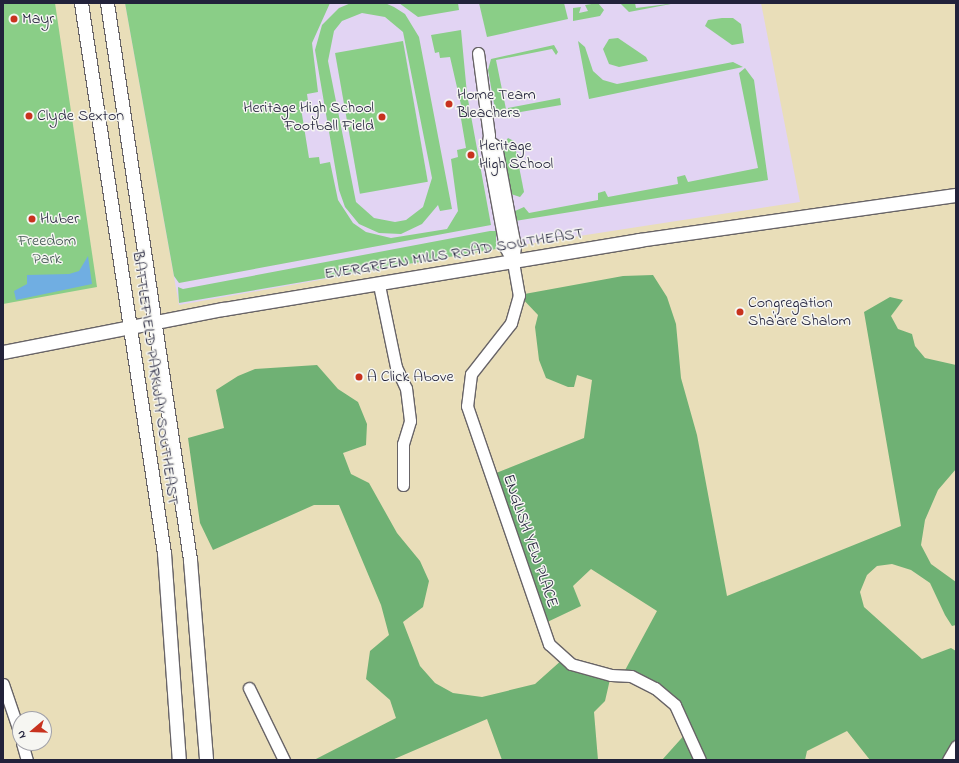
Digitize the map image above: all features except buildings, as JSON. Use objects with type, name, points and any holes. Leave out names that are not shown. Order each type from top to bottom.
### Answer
[{"type":"main road","name":"BATTLEFIELD PARKWAY SOUTHEAST","points":[[81,3],[165,561],[179,760]]},
{"type":"main road","name":"BATTLEFIELD PARKWAY SOUTHEAST","points":[[107,3],[156,321],[190,560],[206,760]]},
{"type":"main road","name":"EVERGREEN MILLS ROAD SOUTHEAST","points":[[3,352],[156,321],[513,262],[783,218],[956,195]]},
{"type":"street","name":"ENGLISH YEW PLACE","points":[[478,53],[489,141],[496,146],[515,246],[513,262],[520,295],[516,314],[476,365],[466,395],[544,634],[555,652],[571,664],[611,675],[631,676],[655,688],[675,705],[700,760]]},
{"type":"street","points":[[379,285],[396,367],[406,388],[410,421],[403,444],[403,485]]},
{"type":"street","points":[[3,684],[12,711]]},
{"type":"street","points":[[249,688],[284,760]]},
{"type":"street","points":[[948,760],[956,746]]},
{"type":"shaded area","name":"Heritage High School","points":[[125,3],[761,3],[800,202],[482,251],[179,305]]},
{"type":"green space","name":"Freedom Park","points":[[3,3],[55,3],[97,287],[3,304]]},
{"type":"green space","points":[[125,3],[330,3],[312,43],[318,92],[307,94],[308,101],[300,102],[309,158],[319,157],[320,164],[330,162],[338,200],[353,223],[366,232],[391,238],[447,229],[458,211],[451,159],[458,157],[457,150],[466,148],[460,113],[462,109],[450,57],[440,58],[439,52],[435,53],[431,35],[461,30],[467,94],[491,225],[179,283],[174,276]]},
{"type":"green space","points":[[351,3],[385,3],[405,14],[419,37],[452,209],[440,211],[438,205],[422,224],[401,234],[379,233],[359,224],[345,207],[339,190],[315,50],[322,25],[339,8]],"holes":[[[362,13],[385,17],[403,32],[432,178],[423,207],[406,220],[395,222],[374,218],[356,202],[328,61],[334,31],[342,21]]]},
{"type":"green space","points":[[399,3],[458,3],[459,10],[418,17]]},
{"type":"green space","points":[[479,3],[564,3],[568,19],[487,37]]},
{"type":"green space","points":[[598,3],[604,10],[600,16],[573,21],[573,8],[581,7],[579,13],[588,11],[585,5]]},
{"type":"green space","points":[[620,3],[635,3],[636,8],[676,3],[629,12]]},
{"type":"green space","points":[[733,18],[741,24],[744,43],[732,45],[705,26],[708,20]]},
{"type":"green space","points":[[618,38],[646,57],[648,61],[619,67],[609,64],[603,49],[609,39]]},
{"type":"green space","name":"Heritage High School Football Field","points":[[403,41],[428,182],[360,194],[335,53]]},
{"type":"green space","points":[[578,41],[585,47],[593,71],[603,80],[617,84],[733,62],[743,67],[589,99]]},
{"type":"green space","points":[[554,45],[558,52],[556,55],[552,49],[496,60],[507,114],[496,115],[488,70],[491,59]]},
{"type":"green space","points":[[745,68],[754,80],[768,180],[515,221],[515,211],[524,207],[529,213],[598,200],[598,193],[605,191],[608,197],[678,184],[677,177],[685,175],[688,182],[758,168],[739,73]]},
{"type":"green space","points":[[560,98],[561,105],[509,114],[508,108]]},
{"type":"green space","points":[[508,138],[514,141],[524,192],[520,197],[511,194],[502,146]]},
{"type":"green space","points":[[496,231],[496,249],[179,303],[178,287],[183,289]]},
{"type":"green space","points":[[653,275],[667,297],[676,324],[681,378],[697,435],[727,596],[901,526],[864,312],[890,297],[903,300],[891,316],[898,329],[912,334],[915,346],[925,358],[956,365],[956,469],[938,490],[925,520],[921,545],[931,564],[956,582],[956,625],[952,626],[945,615],[930,583],[911,570],[892,564],[877,566],[867,575],[860,592],[864,607],[922,659],[951,648],[956,651],[956,760],[870,760],[847,731],[807,751],[805,760],[662,760],[688,731],[675,705],[623,674],[657,611],[591,569],[573,586],[581,606],[541,625],[491,475],[584,438],[592,380],[577,375],[574,387],[568,387],[546,378],[539,360],[535,327],[538,315],[519,295],[623,276]]},
{"type":"green space","points":[[317,365],[338,389],[358,402],[367,424],[366,445],[343,453],[351,474],[369,483],[397,533],[420,561],[429,581],[423,607],[403,622],[420,666],[435,683],[453,693],[482,697],[535,684],[563,659],[611,675],[605,701],[594,712],[598,760],[502,760],[487,719],[392,760],[314,760],[396,718],[390,700],[366,679],[370,651],[389,635],[381,605],[339,505],[314,505],[213,550],[200,523],[188,438],[224,428],[216,390],[238,376],[255,369]]},
{"type":"water","points":[[88,256],[92,284],[16,300],[14,291],[27,284],[27,275],[69,274],[79,271]]},
{"type":"place","name":"Mayr","points":[[14,19]]},
{"type":"place","name":"Home Team Bleachers","points":[[449,104]]},
{"type":"place","name":"Clyde Sexton","points":[[29,116]]},
{"type":"place","name":"Heritage High School Football Field","points":[[382,117]]},
{"type":"place","name":"Heritage High School","points":[[471,155]]},
{"type":"place","name":"Huber","points":[[32,219]]},
{"type":"place","name":"Congregation Sha'are Shalom","points":[[740,312]]},
{"type":"place","name":"A Click Above","points":[[359,377]]}]
